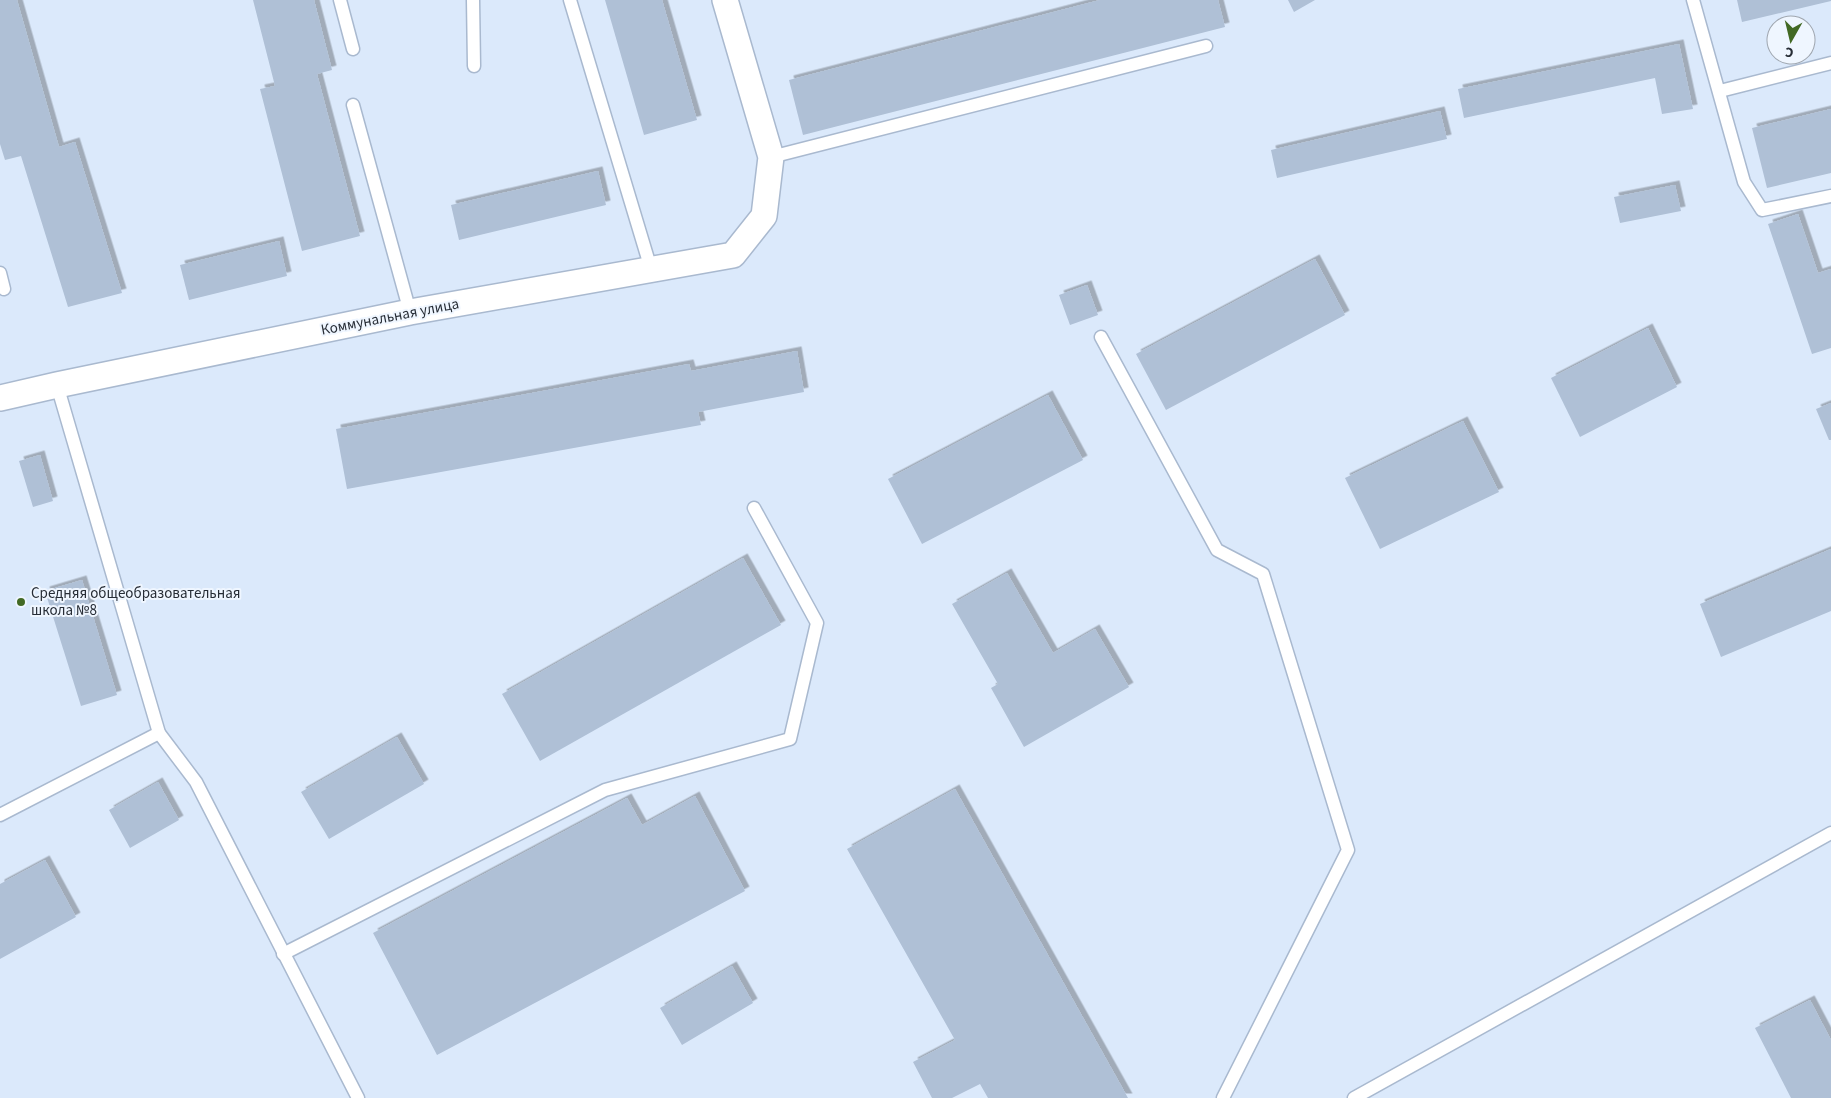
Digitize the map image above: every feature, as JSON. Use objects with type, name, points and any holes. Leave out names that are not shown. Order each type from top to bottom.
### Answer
[{"type":"street","points":[[725,0],[771,157]]},
{"type":"street","name":"Коммунальная улица","points":[[0,398],[410,312],[733,255],[764,216],[771,157]]},
{"type":"lane","points":[[340,0],[353,49]]},
{"type":"lane","points":[[473,0],[474,66]]},
{"type":"lane","points":[[570,0],[651,269]]},
{"type":"lane","points":[[1693,0],[1744,182],[1762,210],[1831,196]]},
{"type":"lane","points":[[771,157],[1206,46]]},
{"type":"lane","points":[[1720,91],[1831,63]]},
{"type":"lane","points":[[354,105],[410,312]]},
{"type":"lane","points":[[0,273],[4,289]]},
{"type":"lane","points":[[1101,337],[1217,550],[1263,574],[1348,850],[1223,1098]]},
{"type":"lane","points":[[57,385],[158,734],[196,782],[358,1098]]},
{"type":"lane","points":[[283,954],[605,790],[790,739],[817,623],[754,508]]},
{"type":"lane","points":[[0,815],[158,734]]},
{"type":"lane","points":[[1354,1098],[1831,833]]},
{"type":"building","points":[[0,0],[17,0],[59,147],[75,142],[122,293],[68,307],[21,156],[5,160],[0,144]]},
{"type":"building","points":[[253,0],[314,0],[332,70],[317,74],[360,236],[302,251],[260,89],[275,86]]},
{"type":"building","points":[[605,0],[662,0],[697,120],[644,135]]},
{"type":"building","points":[[1100,0],[1218,0],[1225,27],[803,135],[789,80]]},
{"type":"building","points":[[1288,0],[1315,0],[1294,12]]},
{"type":"building","points":[[1737,0],[1831,0],[1766,15],[1742,22]]},
{"type":"building","points":[[1679,44],[1693,109],[1662,114],[1655,78],[1464,118],[1458,89]]},
{"type":"building","points":[[1831,109],[1831,173],[1767,188],[1752,128]]},
{"type":"building","points":[[1440,111],[1447,139],[1277,178],[1271,150]]},
{"type":"building","points":[[598,171],[606,205],[459,240],[451,205]]},
{"type":"building","points":[[1675,185],[1681,211],[1620,223],[1614,197]]},
{"type":"building","points":[[1798,214],[1818,273],[1831,269],[1831,348],[1812,354],[1768,224]]},
{"type":"building","points":[[279,241],[287,276],[189,300],[180,265]]},
{"type":"building","points":[[1315,259],[1345,315],[1166,410],[1136,354]]},
{"type":"building","points":[[1087,285],[1098,315],[1070,325],[1059,295]]},
{"type":"building","points":[[1648,328],[1677,387],[1580,437],[1551,378]]},
{"type":"building","points":[[797,351],[804,392],[698,412],[701,425],[347,489],[336,429],[689,364],[691,371]]},
{"type":"building","points":[[1048,395],[1083,460],[922,544],[888,479]]},
{"type":"building","points":[[1831,403],[1831,440],[1829,440],[1816,409]]},
{"type":"building","points":[[1463,421],[1499,492],[1380,549],[1345,478]]},
{"type":"building","points":[[40,455],[53,501],[33,507],[19,461]]},
{"type":"building","points":[[1831,549],[1831,611],[1721,657],[1700,604]]},
{"type":"building","points":[[743,558],[781,625],[540,761],[502,694]]},
{"type":"building","points":[[1007,573],[1053,653],[1095,629],[1129,687],[1024,747],[991,688],[998,684],[952,604]]},
{"type":"building","points":[[82,580],[117,695],[81,706],[45,591]]},
{"type":"building","points":[[397,737],[424,784],[329,839],[301,792]]},
{"type":"building","points":[[158,782],[179,820],[130,848],[109,810]]},
{"type":"building","points":[[955,789],[1128,1098],[988,1098],[980,1084],[952,1098],[932,1098],[913,1062],[955,1040],[847,849]]},
{"type":"building","points":[[695,796],[745,891],[437,1055],[373,933],[627,798],[642,825]]},
{"type":"building","points":[[45,860],[76,917],[0,959],[0,884]]},
{"type":"building","points":[[732,966],[753,1003],[682,1045],[660,1008]]},
{"type":"building","points":[[1810,1000],[1831,1040],[1831,1098],[1791,1098],[1755,1028]]},
{"type":"place","name":"Средняя общеобразовательная школа №8","points":[[21,602]]}]
